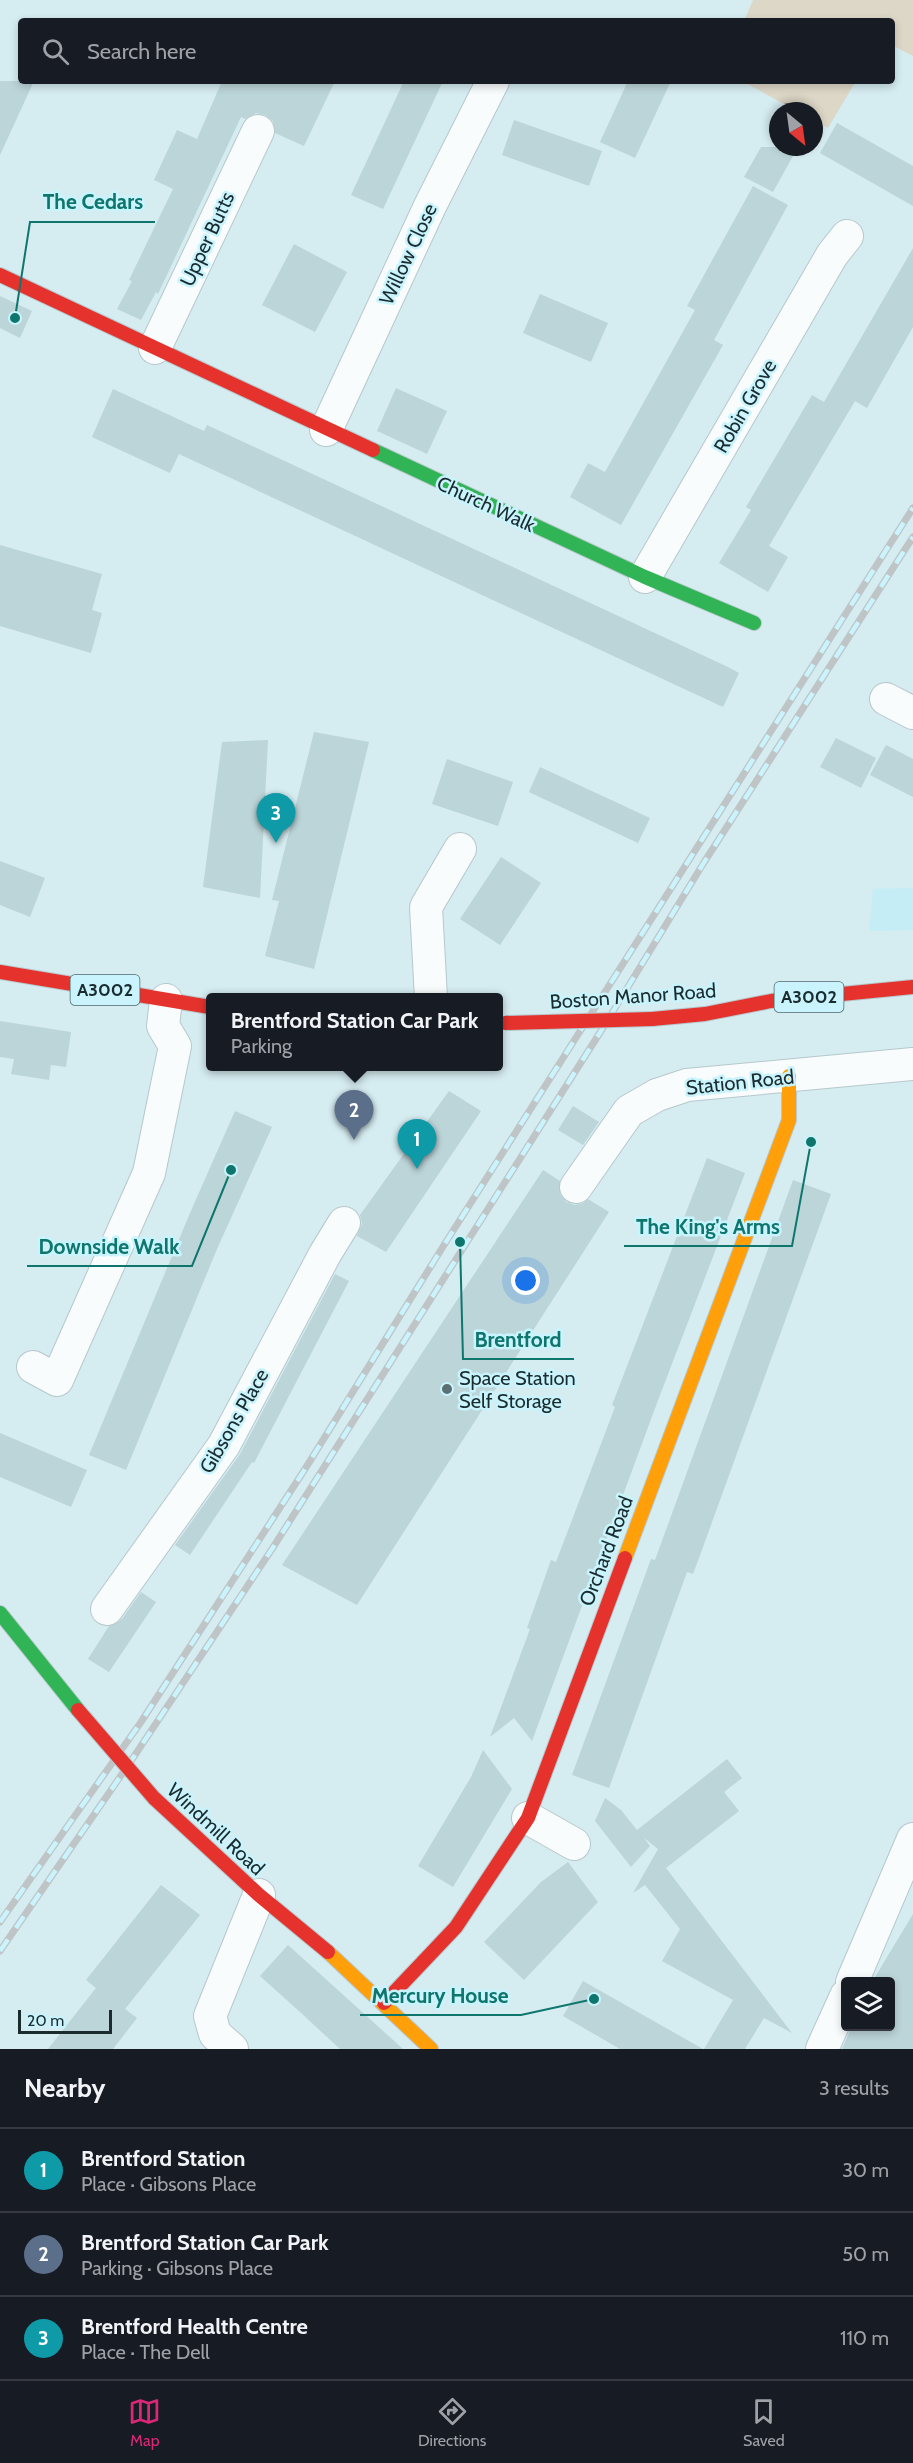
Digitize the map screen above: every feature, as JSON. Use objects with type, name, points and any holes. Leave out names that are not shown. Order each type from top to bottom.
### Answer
[{"type":"street","name":"Willow Close","points":[[326,430],[430,206],[491,84]]},
{"type":"street","name":"Upper Butts","points":[[155,348],[258,131]]},
{"type":"street","name":"Robin Grove","points":[[645,577],[832,255],[847,236]]},
{"type":"street","points":[[0,275],[155,348]]},
{"type":"street","name":"Church Walk","points":[[155,348],[326,430],[645,577],[754,623]]},
{"type":"street","points":[[431,993],[426,907],[459,849]]},
{"type":"street","name":"A3002","points":[[0,972],[206,1006]]},
{"type":"street","name":"Boston Manor Road","points":[[503,1023],[652,1019],[705,1014],[771,1001],[913,987]]},
{"type":"street","points":[[33,1367],[57,1380],[149,1173],[175,1046],[163,1026],[166,1000]]},
{"type":"street","name":"Station Road","points":[[576,1187],[629,1111],[657,1095],[687,1085],[913,1064]]},
{"type":"street","name":"Orchard Road","points":[[384,2003],[456,1927],[528,1818],[789,1120],[789,1076]]},
{"type":"street","name":"Gibsons Place","points":[[107,1609],[224,1445],[325,1254],[344,1223]]},
{"type":"street","name":"Windmill Road","points":[[0,1613],[78,1710],[154,1798],[259,1895],[318,1943],[431,2049]]},
{"type":"street","points":[[528,1818],[574,1844]]},
{"type":"street","points":[[854,1977],[913,1839]]},
{"type":"street","points":[[232,2049],[215,2034],[210,2016],[259,1895]]},
{"type":"street","points":[[822,2049],[841,2007]]},
{"type":"shaded area","points":[[753,0],[913,0],[913,56],[895,47],[895,18],[745,18]]},
{"type":"shaded area","points":[[748,84],[854,84],[828,128],[823,125],[823,102],[780,102]]},
{"type":"shaded area","points":[[913,888],[913,930],[869,931],[873,889]]},
{"type":"building","points":[[0,81],[33,84],[0,155]]},
{"type":"building","points":[[221,84],[334,84],[304,146],[275,133],[273,121],[265,115],[256,113],[245,119],[241,117],[158,294],[156,292],[141,320],[117,309],[173,189],[154,180],[177,130],[197,139]]},
{"type":"building","points":[[403,84],[442,84],[383,209],[351,195]]},
{"type":"building","points":[[627,84],[670,84],[635,158],[600,142]]},
{"type":"building","points":[[514,120],[602,151],[589,186],[502,155]]},
{"type":"building","points":[[837,123],[913,166],[913,206],[823,155],[823,148]]},
{"type":"building","points":[[761,147],[769,147],[769,156],[793,156],[773,192],[744,177]]},
{"type":"building","points":[[753,186],[788,205],[714,340],[723,345],[621,525],[570,497],[588,463],[605,472],[695,310],[687,306]]},
{"type":"building","points":[[294,244],[347,272],[315,332],[262,305]]},
{"type":"building","points":[[913,248],[913,327],[867,408],[855,401],[769,546],[788,557],[768,592],[719,563],[751,510],[746,507],[812,395],[824,402]]},
{"type":"building","points":[[540,294],[608,323],[591,362],[523,333]]},
{"type":"building","points":[[0,296],[32,311],[20,338],[0,328]]},
{"type":"building","points":[[396,388],[447,411],[427,454],[377,431]]},
{"type":"building","points":[[113,389],[204,431],[207,425],[728,667],[739,673],[723,707],[179,454],[170,473],[92,437]]},
{"type":"building","points":[[0,545],[102,574],[92,610],[102,613],[91,653],[0,626]]},
{"type":"building","points":[[314,732],[369,742],[314,969],[265,956],[279,901],[272,900]]},
{"type":"building","points":[[836,738],[876,758],[861,788],[820,767]]},
{"type":"building","points":[[268,740],[260,898],[203,887],[222,742]]},
{"type":"building","points":[[886,745],[913,759],[913,797],[870,775]]},
{"type":"building","points":[[447,759],[513,782],[498,826],[432,804]]},
{"type":"building","points":[[540,767],[650,818],[638,843],[529,792]]},
{"type":"building","points":[[501,857],[541,883],[500,945],[460,919]]},
{"type":"building","points":[[0,861],[45,878],[30,917],[0,905]]},
{"type":"building","points":[[0,1021],[71,1032],[66,1067],[51,1065],[49,1080],[11,1074],[14,1059],[0,1057]]},
{"type":"building","points":[[449,1091],[481,1111],[386,1252],[357,1236],[362,1224],[360,1215]]},
{"type":"building","points":[[573,1106],[599,1122],[583,1145],[558,1130]]},
{"type":"building","points":[[235,1111],[272,1127],[217,1249],[126,1470],[89,1455]]},
{"type":"building","points":[[707,1158],[745,1173],[532,1741],[514,1718],[490,1737],[530,1629],[527,1628],[551,1560],[556,1562],[615,1407],[612,1405]]},
{"type":"building","name":"Space Station Self Storage","points":[[543,1170],[560,1181],[560,1194],[566,1202],[575,1205],[588,1199],[609,1212],[357,1605],[282,1565]]},
{"type":"building","points":[[793,1180],[831,1194],[699,1558],[693,1574],[687,1572],[609,1788],[572,1775],[651,1559],[655,1560]]},
{"type":"building","points":[[335,1274],[349,1281],[254,1463],[252,1462],[190,1555],[175,1545],[240,1454]]},
{"type":"building","points":[[0,1433],[87,1470],[71,1507],[0,1477]]},
{"type":"building","points":[[141,1592],[156,1602],[109,1672],[88,1659],[109,1626],[122,1619]]},
{"type":"building","points":[[483,1750],[512,1789],[453,1887],[418,1866],[471,1777]]},
{"type":"building","points":[[727,1759],[742,1778],[724,1792],[739,1811],[666,1868],[792,2033],[764,2018],[745,2049],[704,2049],[733,2000],[662,1961],[680,1929],[645,1885],[633,1893],[658,1849],[644,1838],[650,1846],[631,1867],[595,1821],[605,1798],[621,1810],[637,1830]]},
{"type":"building","points":[[568,1862],[598,1902],[524,1980],[484,1942],[541,1882]]},
{"type":"building","points":[[161,1885],[200,1915],[125,2009],[137,2018],[113,2049],[48,2049],[96,1988],[86,1980]]},
{"type":"building","points":[[913,1914],[913,2049],[842,2049],[850,2031],[895,2031],[895,1977],[875,1977]]},
{"type":"building","points":[[288,1945],[403,2049],[340,2049],[260,1976]]},
{"type":"building","points":[[583,1981],[703,2049],[620,2049],[563,2016]]},
{"type":"railway","points":[[0,1922],[141,1722],[305,1469],[444,1245],[913,508]]},
{"type":"railway","points":[[0,1951],[131,1761],[272,1549],[601,1031],[703,864],[913,537]]},
{"type":"traffic: fast","points":[[373,450],[645,577],[754,623]]},
{"type":"traffic: fast","points":[[0,1613],[78,1710]]},
{"type":"traffic: slow","points":[[625,1558],[789,1120],[789,1076]]},
{"type":"traffic: slow","points":[[328,1952],[431,2049]]},
{"type":"traffic: jam","points":[[0,275],[373,450]]},
{"type":"traffic: jam","points":[[0,972],[206,1006]]},
{"type":"traffic: jam","points":[[652,1019],[705,1014],[771,1001],[913,987]]},
{"type":"traffic: jam","points":[[505,1023],[652,1019]]},
{"type":"traffic: jam","points":[[384,2003],[456,1927],[528,1818],[625,1558]]},
{"type":"traffic: jam","points":[[78,1710],[154,1798]]},
{"type":"traffic: jam","points":[[154,1798],[259,1895],[328,1952]]},
{"type":"place","name":"The Cedars","points":[[15,318]]},
{"type":"place","name":"Brentford Health Centre","points":[[276,843]]},
{"type":"place","name":"Brentford Station Car Park","points":[[354,1140]]},
{"type":"place","name":"The King's Arms","points":[[811,1142]]},
{"type":"place","name":"Brentford Station","points":[[417,1169]]},
{"type":"place","name":"Downside Walk","points":[[231,1170]]},
{"type":"place","name":"Brentford","points":[[460,1242]]},
{"type":"place","name":"Space Station Self Storage","points":[[447,1389]]},
{"type":"place","name":"Mercury House","points":[[594,1999]]}]
